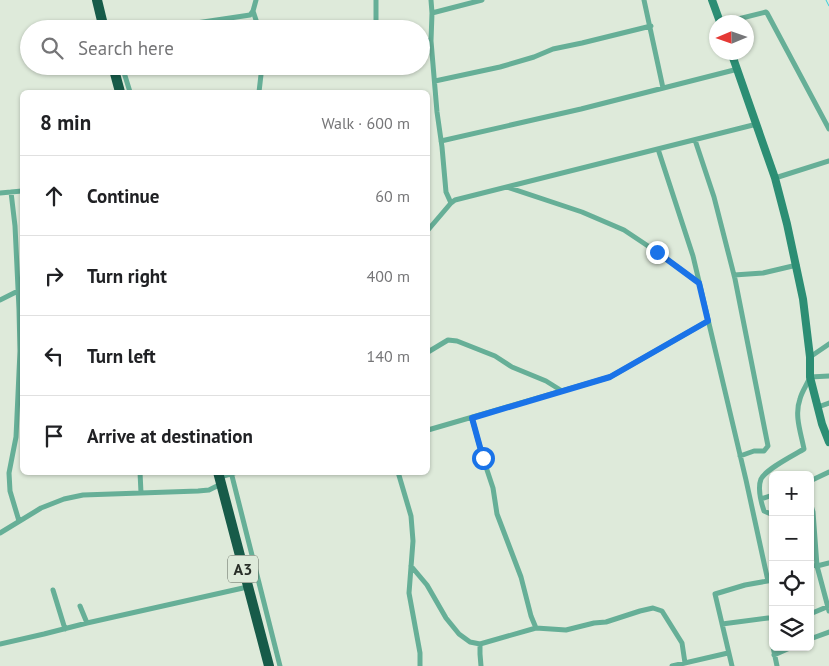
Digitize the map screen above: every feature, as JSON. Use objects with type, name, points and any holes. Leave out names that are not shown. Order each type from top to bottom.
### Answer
[{"type":"highway","points":[[91,0],[96,20]]},
{"type":"highway","points":[[97,0],[102,20]]},
{"type":"highway","points":[[109,75],[113,90]]},
{"type":"highway","points":[[116,75],[120,90]]},
{"type":"highway","name":"A3","points":[[217,477],[263,666]]},
{"type":"highway","name":"A3","points":[[217,477],[268,666]]},
{"type":"street","points":[[256,0],[254,11],[256,20]]},
{"type":"street","points":[[376,0],[376,20]]},
{"type":"street","points":[[430,0],[432,13],[431,41],[446,192],[451,203]]},
{"type":"street","points":[[432,13],[482,0]]},
{"type":"street","points":[[644,0],[663,88]]},
{"type":"street","points":[[712,0],[717,15]]},
{"type":"street","points":[[212,20],[250,14],[254,11]]},
{"type":"street","points":[[752,15],[763,12],[767,13],[829,129]]},
{"type":"street","points":[[435,81],[500,67],[553,49],[582,44],[650,26]]},
{"type":"street","points":[[734,60],[775,178],[797,265],[810,357],[810,377],[822,424],[829,442]]},
{"type":"street","points":[[441,141],[581,110],[738,69]]},
{"type":"street","points":[[125,75],[129,90]]},
{"type":"street","points":[[259,90],[261,75]]},
{"type":"street","points":[[430,228],[455,200],[757,124]]},
{"type":"street","points":[[694,140],[714,197],[734,275],[768,446],[764,450],[740,456]]},
{"type":"street","points":[[658,149],[693,256],[769,576]]},
{"type":"street","points":[[775,178],[829,161]]},
{"type":"street","points":[[507,188],[582,212],[624,230],[699,283]]},
{"type":"street","points":[[0,193],[20,191]]},
{"type":"street","points":[[11,192],[20,306]]},
{"type":"street","points":[[16,242],[20,243]]},
{"type":"street","points":[[734,275],[764,273],[797,265]]},
{"type":"street","points":[[0,300],[18,291]]},
{"type":"street","points":[[430,429],[610,377],[708,321]]},
{"type":"street","points":[[430,351],[448,340],[457,341],[495,356],[512,367],[546,381],[562,391]]},
{"type":"street","points":[[810,357],[829,344]]},
{"type":"street","points":[[19,521],[10,491],[9,473],[16,437],[20,351]]},
{"type":"street","points":[[810,377],[828,376]]},
{"type":"street","points":[[764,511],[760,481],[763,476],[783,461],[804,449],[797,408],[810,377]]},
{"type":"street","points":[[818,406],[829,403]]},
{"type":"street","points":[[472,418],[493,488],[497,514],[520,576],[536,628]]},
{"type":"street","points":[[814,479],[829,472]]},
{"type":"street","points":[[140,475],[141,493]]},
{"type":"street","points":[[232,475],[280,666]]},
{"type":"street","points":[[399,475],[411,516],[413,541],[409,593],[420,666]]},
{"type":"street","points":[[0,533],[41,508],[64,499],[82,495],[209,490],[217,477]]},
{"type":"street","points":[[761,499],[769,496]]},
{"type":"street","points":[[753,514],[764,511],[769,513]]},
{"type":"street","points":[[813,516],[817,566],[829,608],[814,613]]},
{"type":"street","points":[[814,566],[829,563]]},
{"type":"street","points":[[411,566],[427,584],[446,618],[459,634],[470,642],[480,644],[536,628],[566,630],[606,622],[653,608],[662,611],[682,643],[685,663]]},
{"type":"street","points":[[732,666],[716,594],[769,580]]},
{"type":"street","points":[[0,644],[243,588]]},
{"type":"street","points":[[53,590],[65,629]]},
{"type":"street","points":[[80,606],[87,623]]},
{"type":"street","points":[[722,624],[769,618]]},
{"type":"street","points":[[814,638],[829,632]]},
{"type":"street","points":[[480,644],[481,666]]},
{"type":"street","points":[[774,651],[776,666]]},
{"type":"street","points":[[774,655],[783,651]]},
{"type":"street","points":[[672,666],[728,653]]},
{"type":"waterway","points":[[826,0],[829,6]]},
{"type":"route","points":[[483,458],[472,418],[610,377],[708,321],[699,283],[657,252]]}]
